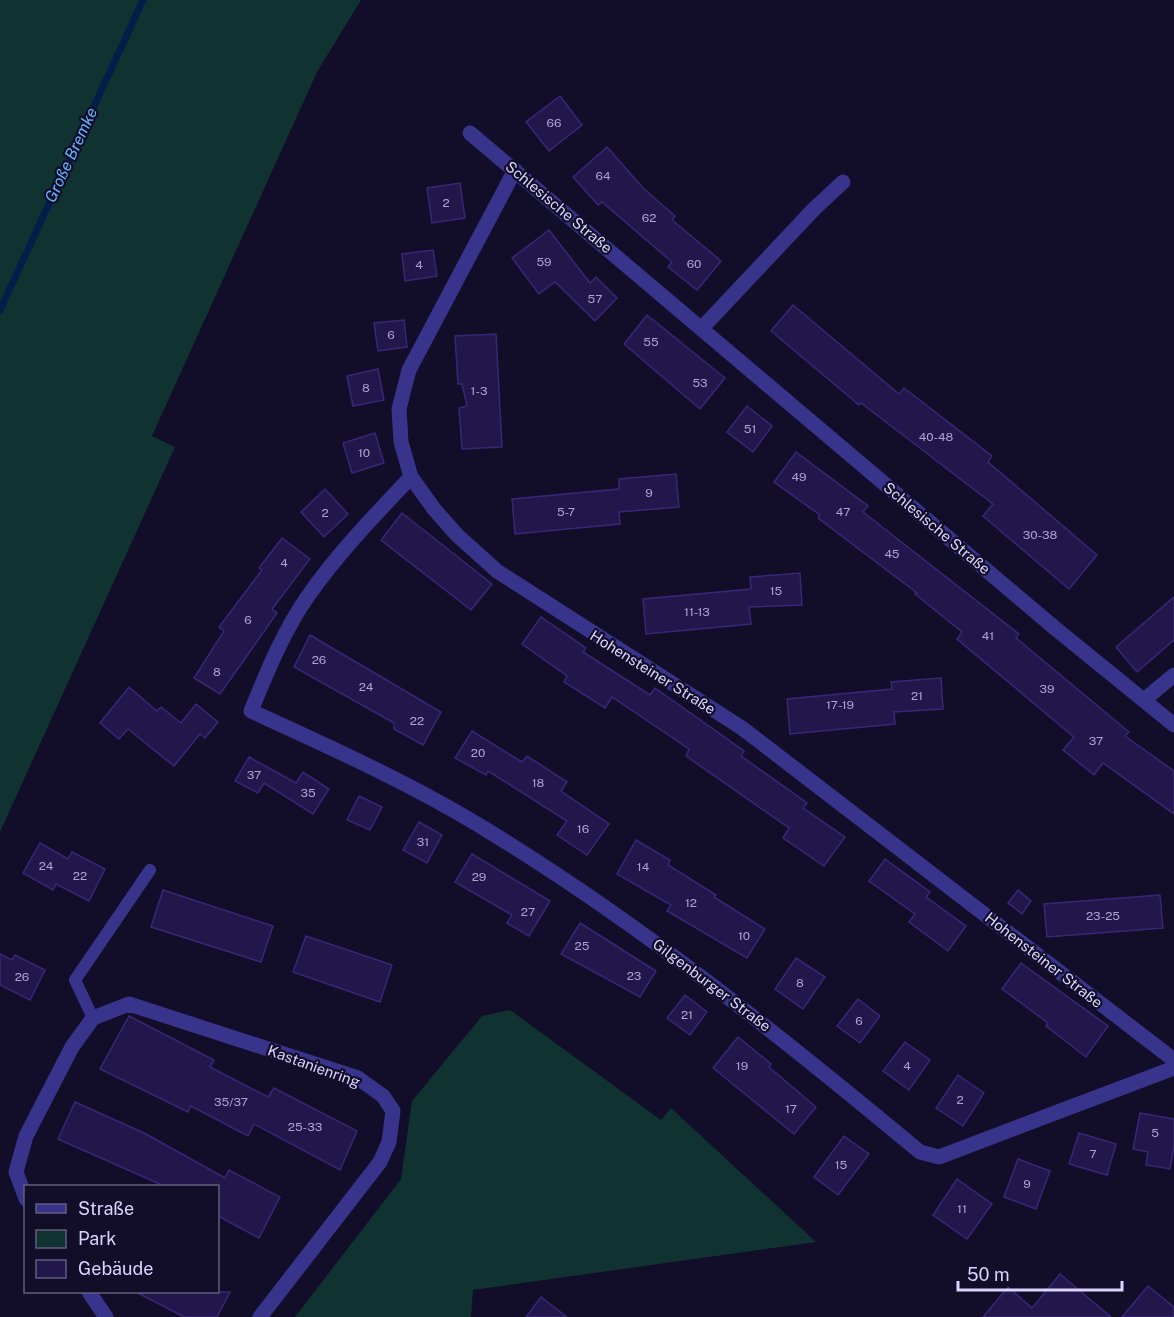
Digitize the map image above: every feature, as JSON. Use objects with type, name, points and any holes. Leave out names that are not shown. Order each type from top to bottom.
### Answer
[{"type":"street","name":"Schlesische Straße","points":[[470,133],[1056,629],[1174,724]]},
{"type":"street","name":"Hohensteiner Straße","points":[[515,170],[409,370],[399,409],[400,442],[411,477],[457,535],[497,571],[742,728],[1174,1059]]},
{"type":"street","points":[[702,328],[814,209],[843,183]]},
{"type":"street","name":"Gilgenburger Straße","points":[[411,477],[355,536],[307,597],[269,667],[251,711],[428,796],[490,832],[645,934],[741,1006],[920,1152],[939,1157],[1174,1068]]},
{"type":"street","points":[[1143,700],[1174,675]]},
{"type":"street","name":"Kastanienring","points":[[93,1018],[129,1004],[358,1078],[383,1096],[393,1111],[389,1142],[380,1162],[260,1317]]},
{"type":"street","points":[[24,1194],[16,1172],[26,1136],[72,1047],[93,1018]]},
{"type":"street","points":[[90,1293],[106,1317]]},
{"type":"lane","points":[[93,1018],[75,980],[150,870]]},
{"type":"green space","points":[[0,0],[361,0],[317,72],[152,436],[175,447],[0,832]]},
{"type":"green space","points":[[510,1010],[661,1120],[671,1108],[816,1242],[473,1290],[471,1317],[295,1317],[401,1179],[412,1101],[482,1016]]},
{"type":"building","points":[[560,96],[582,125],[549,151],[526,122]]},
{"type":"building","points":[[607,147],[644,189],[675,216],[672,220],[721,261],[697,290],[668,267],[672,262],[602,202],[598,205],[573,177]]},
{"type":"building","points":[[460,183],[465,218],[432,223],[427,188]]},
{"type":"building","points":[[549,230],[590,283],[596,277],[617,298],[595,321],[555,282],[539,294],[512,258]]},
{"type":"building","points":[[433,250],[437,276],[405,281],[402,254]]},
{"type":"building","points":[[793,305],[899,394],[904,388],[992,456],[988,462],[1097,555],[1069,589],[983,516],[993,504],[861,403],[859,405],[771,331]]},
{"type":"building","points":[[647,315],[725,378],[700,409],[624,344]]},
{"type":"building","points":[[404,320],[407,347],[378,351],[374,323]]},
{"type":"building","points":[[496,334],[502,447],[462,449],[459,408],[467,406],[462,384],[458,384],[455,336]]},
{"type":"building","points":[[378,369],[384,400],[353,406],[347,376]]},
{"type":"building","points":[[747,406],[772,426],[753,452],[727,432]]},
{"type":"building","points":[[375,433],[384,463],[352,473],[343,443]]},
{"type":"building","points":[[796,452],[868,506],[863,512],[1019,634],[1016,638],[1129,732],[1125,736],[1174,771],[1174,814],[1103,763],[1094,775],[1063,750],[1074,737],[957,639],[962,632],[915,594],[917,593],[818,518],[820,515],[774,482]]},
{"type":"building","points":[[676,474],[679,507],[619,512],[620,524],[515,534],[512,499],[619,489],[619,479]]},
{"type":"building","points":[[325,489],[348,514],[324,537],[301,512]]},
{"type":"building","points":[[402,513],[492,584],[471,610],[381,540]]},
{"type":"building","points":[[282,538],[310,559],[272,609],[277,613],[220,694],[194,678],[224,631],[219,627],[262,570],[259,568]]},
{"type":"building","points":[[800,573],[802,605],[749,607],[751,624],[646,634],[643,599],[751,589],[750,577]]},
{"type":"building","points":[[1174,597],[1174,640],[1137,672],[1116,647]]},
{"type":"building","points":[[541,617],[586,648],[583,652],[650,695],[655,688],[744,751],[741,756],[807,803],[803,808],[845,837],[824,866],[783,838],[789,828],[686,756],[689,749],[612,697],[605,708],[564,682],[567,676],[522,644]]},
{"type":"building","points":[[310,635],[441,712],[423,745],[394,729],[394,723],[294,667]]},
{"type":"building","points":[[941,678],[943,709],[894,712],[895,724],[790,734],[787,699],[892,689],[891,682]]},
{"type":"building","points":[[129,687],[157,711],[161,707],[181,723],[196,704],[218,722],[205,738],[200,734],[174,766],[128,729],[119,739],[100,723]]},
{"type":"building","points":[[472,731],[522,762],[527,756],[567,782],[561,791],[609,824],[587,855],[557,835],[567,821],[488,771],[486,775],[455,758]]},
{"type":"building","points":[[249,757],[296,783],[303,772],[329,789],[313,814],[264,783],[258,793],[235,781]]},
{"type":"building","points":[[359,796],[382,807],[370,830],[347,820]]},
{"type":"building","points":[[419,822],[442,835],[427,863],[403,850]]},
{"type":"building","points":[[636,840],[670,860],[668,865],[765,929],[747,958],[667,911],[671,905],[617,874]]},
{"type":"building","points":[[40,843],[68,859],[72,852],[105,869],[89,901],[56,884],[53,890],[23,873]]},
{"type":"building","points":[[472,854],[550,901],[529,936],[507,923],[512,915],[455,882]]},
{"type":"building","points":[[885,859],[930,892],[926,897],[966,926],[948,951],[909,922],[915,914],[869,881]]},
{"type":"building","points":[[163,890],[273,926],[261,962],[151,927]]},
{"type":"building","points":[[1018,890],[1031,901],[1022,914],[1008,903]]},
{"type":"building","points":[[1160,895],[1163,928],[1047,937],[1044,904]]},
{"type":"building","points":[[580,923],[656,971],[640,997],[561,954]]},
{"type":"building","points":[[306,936],[392,965],[380,1002],[293,972]]},
{"type":"building","points":[[0,954],[12,960],[15,955],[45,970],[30,1000],[0,985]]},
{"type":"building","points":[[796,958],[825,977],[803,1009],[775,989]]},
{"type":"building","points":[[1021,963],[1108,1026],[1086,1057],[1046,1026],[1048,1023],[1002,989]]},
{"type":"building","points":[[685,995],[707,1012],[690,1035],[667,1018]]},
{"type":"building","points":[[858,999],[880,1016],[860,1043],[837,1026]]},
{"type":"building","points":[[129,1016],[214,1060],[210,1067],[268,1097],[274,1088],[357,1131],[340,1170],[254,1124],[248,1136],[191,1106],[188,1112],[100,1069]]},
{"type":"building","points":[[738,1037],[771,1064],[769,1067],[816,1107],[794,1134],[713,1068]]},
{"type":"building","points":[[905,1042],[930,1060],[909,1090],[883,1071]]},
{"type":"building","points":[[958,1075],[984,1093],[963,1126],[936,1108]]},
{"type":"building","points":[[75,1102],[146,1134],[225,1178],[229,1170],[280,1197],[259,1238],[219,1217],[219,1185],[162,1185],[58,1139]]},
{"type":"building","points":[[1140,1113],[1174,1119],[1174,1146],[1170,1169],[1146,1165],[1148,1152],[1133,1149]]},
{"type":"building","points":[[1079,1133],[1116,1144],[1107,1175],[1069,1164]]},
{"type":"building","points":[[844,1136],[869,1154],[838,1195],[814,1177]]},
{"type":"building","points":[[1018,1159],[1050,1171],[1036,1209],[1004,1197]]},
{"type":"building","points":[[957,1179],[992,1204],[967,1239],[933,1215]]},
{"type":"building","points":[[1060,1274],[1111,1317],[983,1317],[1008,1287],[1032,1308]]},
{"type":"building","points":[[1148,1286],[1174,1307],[1174,1317],[1122,1317]]},
{"type":"building","points":[[230,1292],[217,1317],[184,1317],[138,1293]]},
{"type":"building","points":[[541,1297],[567,1317],[526,1317]]},
{"type":"waterway","name":"Große Bremke","points":[[0,310],[143,0]]}]
